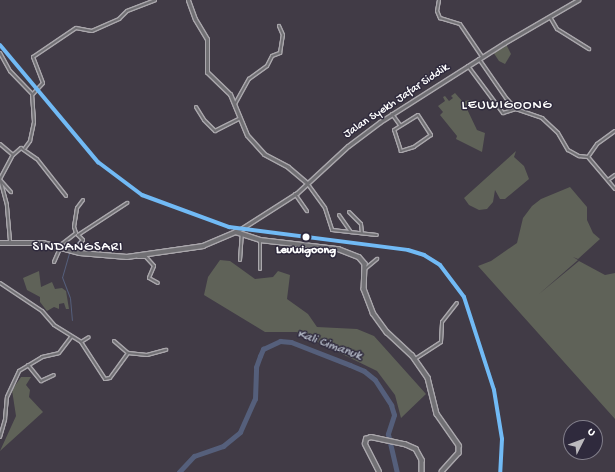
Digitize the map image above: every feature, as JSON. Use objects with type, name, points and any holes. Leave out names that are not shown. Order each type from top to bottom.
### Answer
[{"type":"main road","points":[[188,0],[195,19],[207,39],[207,72],[223,86],[235,104],[246,135],[260,150],[288,167],[307,183]]},
{"type":"main road","name":"Jalan Syekh Jafar Siddik","points":[[236,232],[295,194],[358,137],[468,66],[578,0]]},
{"type":"main road","points":[[0,243],[10,238],[62,245],[68,250],[73,251],[127,256],[203,246],[236,232],[260,240],[344,250],[362,258],[365,269],[364,289],[373,313],[387,332],[415,359],[430,382],[437,414],[460,449],[456,457],[442,472]]},
{"type":"main road","points":[[379,472],[368,454],[365,441],[373,437],[405,444],[419,453],[422,472]]},
{"type":"street","points":[[32,94],[43,82],[32,59],[35,55],[76,28],[92,32],[119,19],[127,11],[154,0]]},
{"type":"street","points":[[439,0],[437,12],[440,18],[460,24],[499,90],[516,109],[542,118],[558,133],[568,150],[579,156],[588,157],[615,189]]},
{"type":"street","points":[[550,17],[558,28],[589,49]]},
{"type":"street","points":[[235,104],[249,79],[267,66],[272,56],[280,53],[283,35],[279,26]]},
{"type":"street","points":[[0,53],[10,71],[32,94],[34,122],[30,141],[25,148],[13,155],[2,172],[0,180],[7,205],[10,238]]},
{"type":"street","points":[[468,66],[502,113],[516,109],[522,104]]},
{"type":"street","points":[[196,107],[204,120],[215,131],[240,118]]},
{"type":"street","points":[[392,114],[400,125]]},
{"type":"street","points":[[418,115],[431,135],[414,147],[401,151],[393,131],[400,125],[418,115]]},
{"type":"street","points":[[588,157],[597,144],[615,131]]},
{"type":"street","points":[[0,144],[13,155]]},
{"type":"street","points":[[25,148],[37,159],[66,196]]},
{"type":"street","points":[[608,180],[615,175]]},
{"type":"street","points":[[0,180],[11,192]]},
{"type":"street","points":[[307,183],[325,208],[332,230],[377,234]]},
{"type":"street","points":[[295,194],[307,211]]},
{"type":"street","points":[[73,251],[83,239],[76,235],[74,227],[77,208],[83,200]]},
{"type":"street","points":[[54,262],[62,245],[127,203]]},
{"type":"street","points":[[349,212],[361,224],[362,233]]},
{"type":"street","points":[[339,215],[351,232]]},
{"type":"street","points":[[240,260],[242,234]]},
{"type":"street","points":[[260,240],[260,269]]},
{"type":"street","points":[[127,256],[146,257],[155,269],[149,278],[158,283]]},
{"type":"street","points":[[365,269],[377,259]]},
{"type":"street","points":[[0,283],[39,309],[54,325],[81,342],[106,379],[110,378],[128,354]]},
{"type":"street","points":[[415,359],[441,342],[442,322],[457,303]]},
{"type":"street","points":[[0,437],[5,420],[7,397],[20,371],[28,364],[45,355],[58,354],[71,336]]},
{"type":"street","points":[[81,342],[89,337]]},
{"type":"street","points":[[114,341],[128,354],[147,355],[166,350]]},
{"type":"street","points":[[28,364],[42,382],[54,375]]},
{"type":"shaded area","points":[[506,44],[511,54],[505,64],[499,61],[493,52]]},
{"type":"shaded area","points":[[455,93],[463,102],[469,100],[472,105],[467,109],[477,130],[485,133],[482,152],[456,139],[457,136],[440,115],[443,112],[438,106],[445,101],[443,97],[445,96],[449,101],[453,98],[451,96]]},
{"type":"shaded area","points":[[516,151],[514,157],[524,166],[529,179],[505,199],[500,199],[495,190],[493,202],[487,209],[479,210],[469,205],[464,198]]},
{"type":"shaded area","points":[[570,187],[587,207],[587,220],[593,233],[600,239],[578,259],[573,257],[578,260],[539,294],[579,261],[605,275],[615,273],[615,419],[478,266],[491,261],[517,243],[523,218],[532,206],[541,199]]},
{"type":"shaded area","points":[[220,260],[230,261],[255,279],[273,277],[278,271],[290,275],[287,299],[308,314],[317,327],[357,329],[374,336],[426,394],[401,418],[395,395],[377,371],[297,332],[265,332],[204,295],[208,277]]},
{"type":"shaded area","points":[[39,271],[41,287],[52,282],[55,289],[62,288],[66,291],[69,309],[66,309],[64,303],[59,304],[59,309],[54,307],[47,311],[40,302],[40,297],[27,290],[23,278]]},
{"type":"shaded area","points":[[21,377],[31,377],[26,385],[30,390],[29,397],[43,412],[0,451],[16,416],[12,390]]},
{"type":"waterway","points":[[71,249],[81,238]]},
{"type":"waterway","points":[[69,253],[62,277],[70,298],[72,320]]},
{"type":"waterway","name":"Kali Cimanuk","points":[[179,472],[194,456],[223,446],[240,432],[255,399],[256,367],[263,349],[280,341],[291,342],[350,365],[364,371],[375,380],[391,405],[394,415],[388,434],[397,472]]},
{"type":"transit line","points":[[0,45],[98,162],[142,195],[229,227],[408,250],[424,255],[440,265],[464,297],[494,390],[502,439],[500,472]]},
{"type":"place","name":"Leuwigoong","points":[[306,237]]},
{"type":"district","name":"LEUWIGOONG","points":[[507,106]]},
{"type":"district","name":"SINDANGSARI","points":[[78,248]]}]
